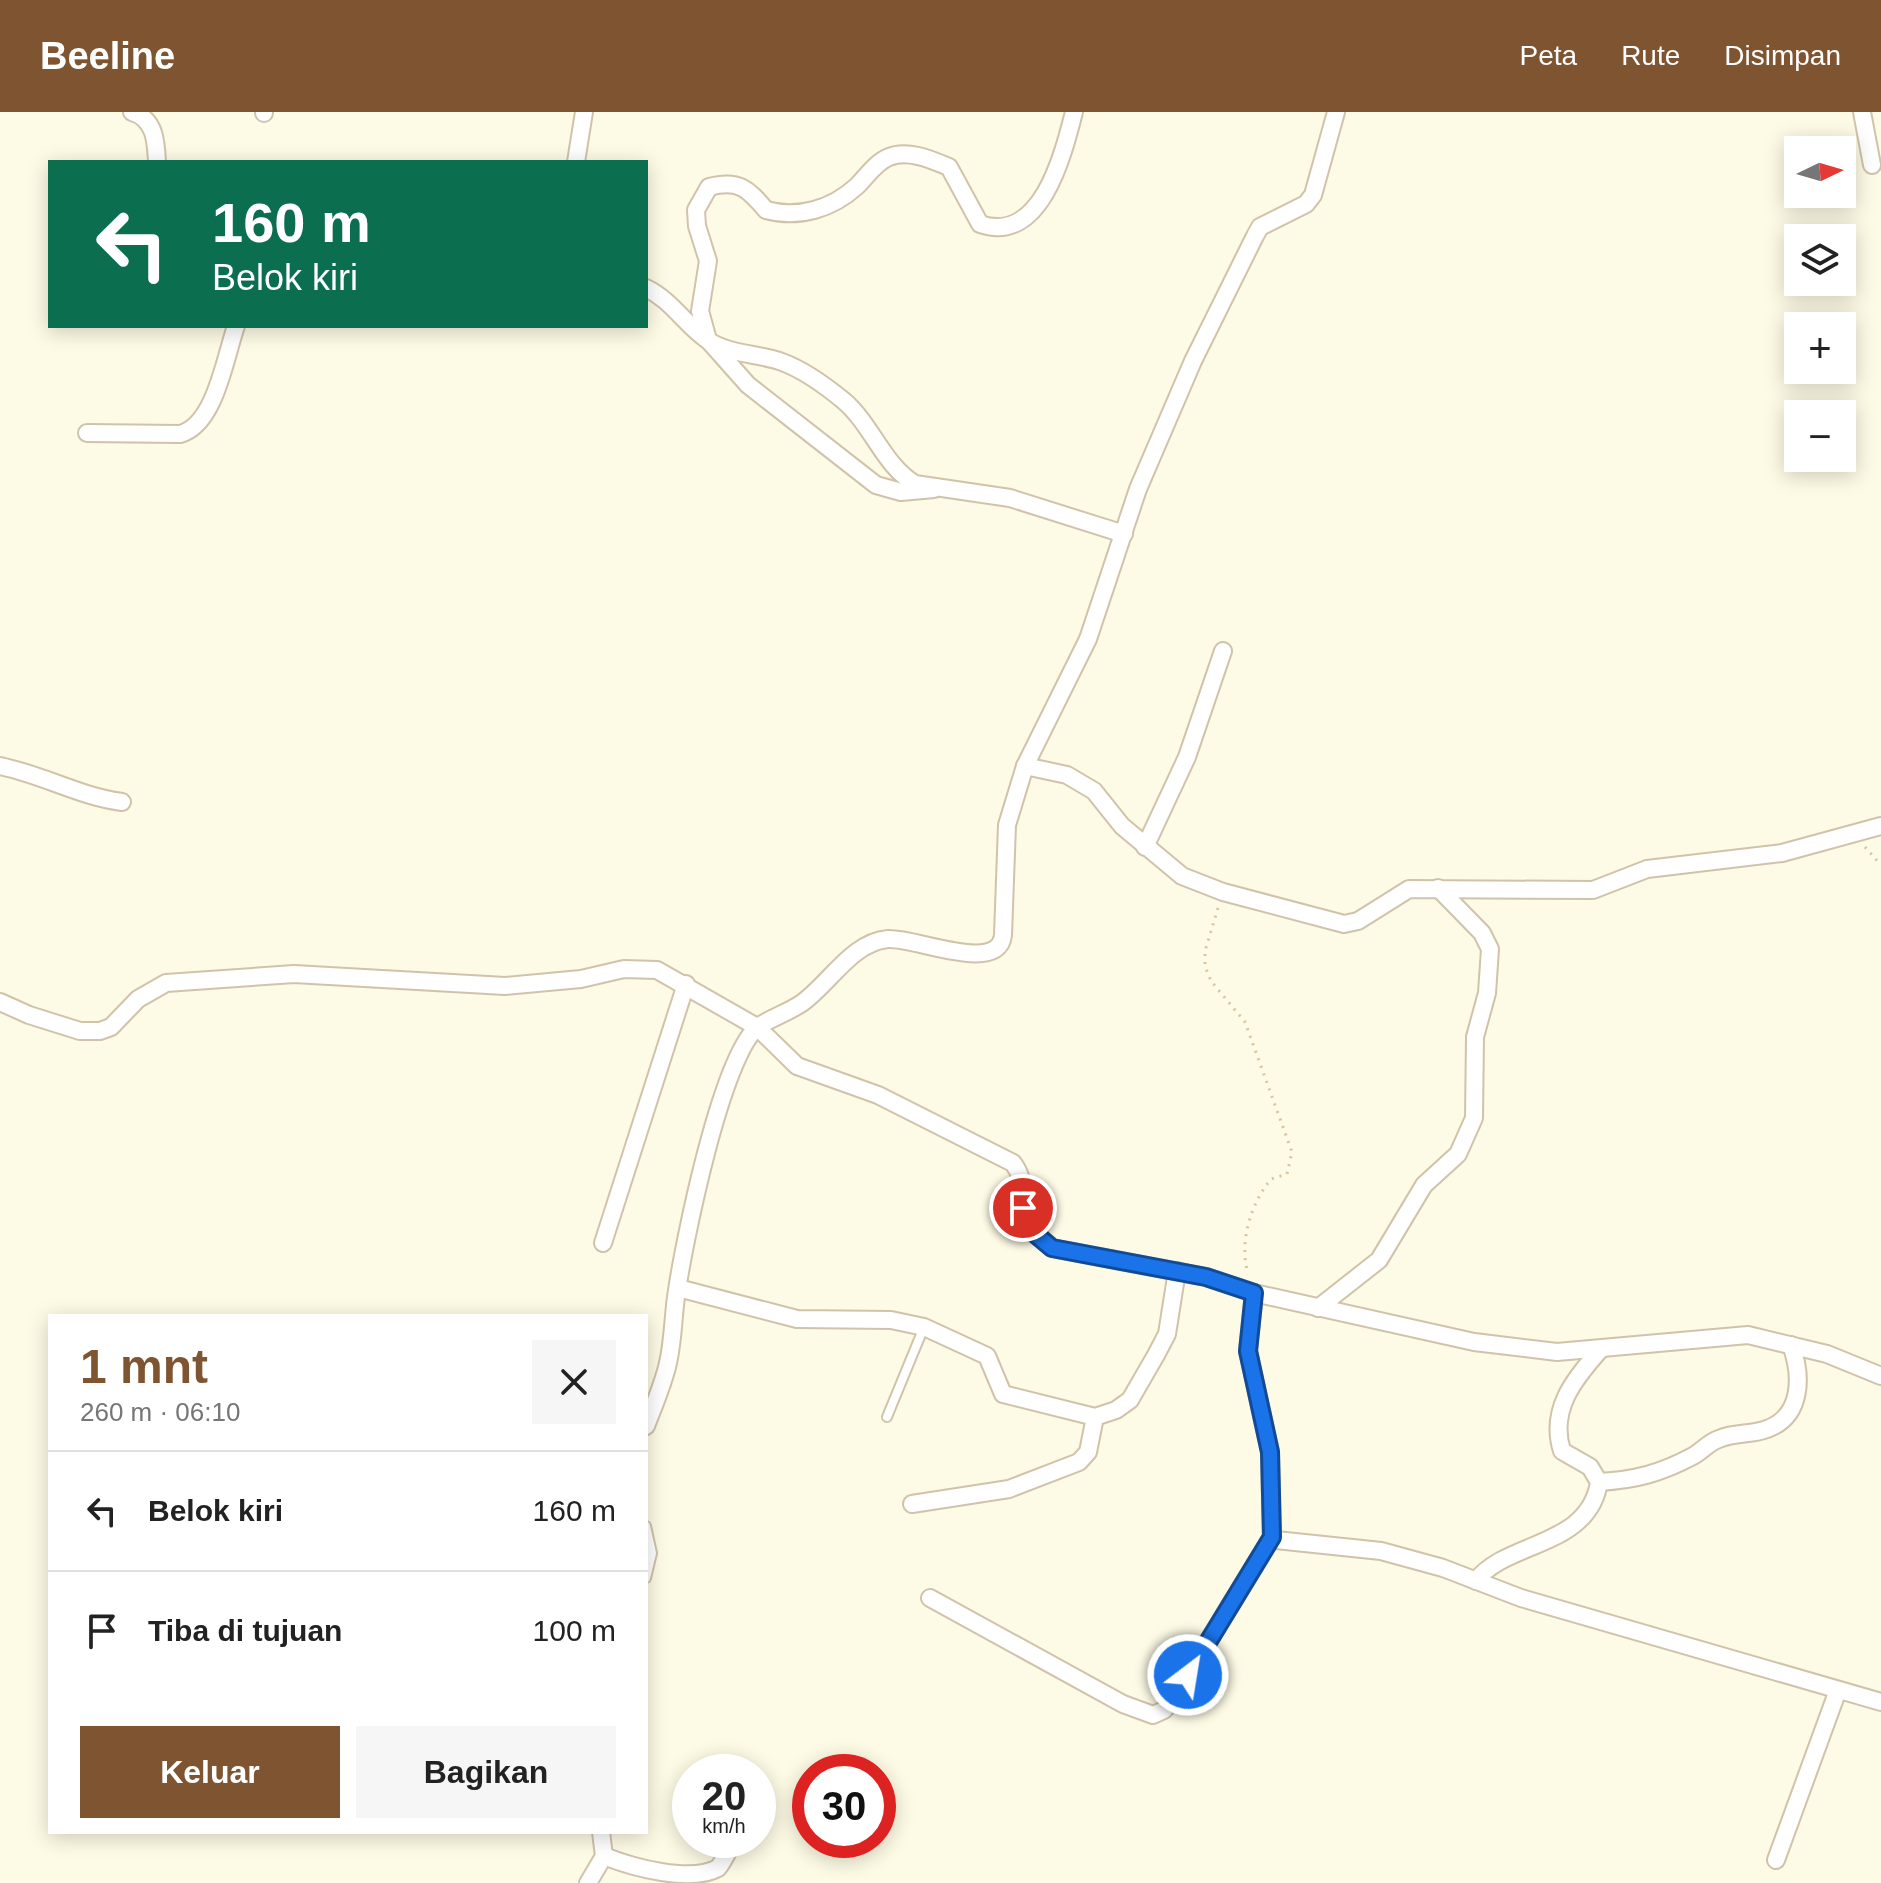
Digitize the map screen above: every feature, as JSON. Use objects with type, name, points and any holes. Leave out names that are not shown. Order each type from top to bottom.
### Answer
[{"type":"street","points":[[132,112],[142,115],[153,128],[157,160]]},
{"type":"street","points":[[576,160],[584,112]]},
{"type":"street","points":[[708,340],[700,311],[708,261],[697,226],[696,210],[709,187],[738,184],[747,188],[766,210],[791,215],[813,212],[854,188],[890,156],[903,154],[928,158],[949,167],[980,224],[992,228],[1010,227],[1028,218],[1039,202],[1057,168],[1074,112]]},
{"type":"street","points":[[648,1420],[669,1361],[678,1288],[728,1076],[757,1027],[804,1002],[862,947],[886,939],[978,955],[995,951],[1002,944],[1007,825],[1025,766],[1088,639],[1138,489],[1193,361],[1260,227],[1306,204],[1313,195],[1336,112]]},
{"type":"street","points":[[1862,112],[1872,165]]},
{"type":"street","points":[[648,289],[669,302],[748,385],[876,485],[901,492],[934,489],[1010,498],[1124,534]]},
{"type":"street","points":[[87,433],[180,434],[195,431],[206,416],[235,328]]},
{"type":"street","points":[[708,340],[735,351],[783,362],[812,379],[845,402],[872,432],[901,476],[934,489]]},
{"type":"street","points":[[1145,847],[1187,757],[1223,651]]},
{"type":"street","points":[[0,766],[38,774],[90,798],[122,802]]},
{"type":"street","points":[[1025,766],[1067,775],[1094,791],[1122,826],[1182,876],[1223,892],[1344,924],[1358,921],[1409,889],[1567,893],[1593,890],[1647,869],[1782,853],[1881,826]]},
{"type":"street","points":[[1318,1308],[1379,1260],[1424,1185],[1458,1154],[1474,1118],[1475,1037],[1487,993],[1490,949],[1482,933],[1438,888]]},
{"type":"street","points":[[0,1002],[80,1031],[100,1031],[111,1027],[138,999],[166,983],[268,975],[332,974],[505,986],[581,979],[624,969],[657,970],[757,1027],[797,1066],[878,1095],[1013,1163],[1020,1176],[1028,1221],[1034,1233],[1052,1248],[1177,1271],[1254,1293],[1474,1342],[1557,1352],[1748,1335],[1827,1354],[1881,1376]]},
{"type":"street","points":[[603,1243],[686,984]]},
{"type":"street","points":[[678,1288],[797,1319],[891,1320],[924,1327],[987,1356],[1003,1394],[1095,1417],[1116,1410],[1130,1400],[1156,1355],[1167,1334],[1177,1271]]},
{"type":"street","points":[[930,1598],[1123,1704],[1153,1715],[1164,1710],[1272,1537],[1270,1452],[1248,1351],[1254,1293]]},
{"type":"street","points":[[1599,1482],[1660,1474],[1715,1440],[1737,1432],[1765,1430],[1783,1420],[1796,1398],[1799,1381],[1791,1345]]},
{"type":"street","points":[[1599,1482],[1590,1467],[1562,1451],[1559,1421],[1563,1399],[1577,1376],[1600,1350]]},
{"type":"street","points":[[912,1504],[1009,1489],[1079,1462],[1088,1452],[1095,1417]]},
{"type":"street","points":[[1476,1581],[1492,1564],[1545,1544],[1561,1533],[1590,1506],[1599,1482]]},
{"type":"street","points":[[1272,1537],[1281,1542],[1381,1551],[1521,1598],[1881,1702]]},
{"type":"street","points":[[1776,1860],[1838,1690]]},
{"type":"street","points":[[588,1883],[604,1856],[601,1834]]},
{"type":"street","points":[[604,1856],[682,1882],[700,1880],[717,1869],[723,1858]]},
{"type":"lane","points":[[887,1417],[924,1327]]},
{"type":"lane","points":[[648,1535],[652,1553],[648,1570]]},
{"type":"path","points":[[1223,892],[1205,951],[1205,966],[1211,981],[1245,1022],[1292,1152],[1287,1174],[1271,1179],[1253,1211],[1243,1247],[1254,1293]]},
{"type":"route","points":[[1023,1208],[1034,1233],[1052,1248],[1206,1277],[1254,1293],[1248,1351],[1272,1467],[1269,1522],[1272,1537],[1188,1675]]}]
